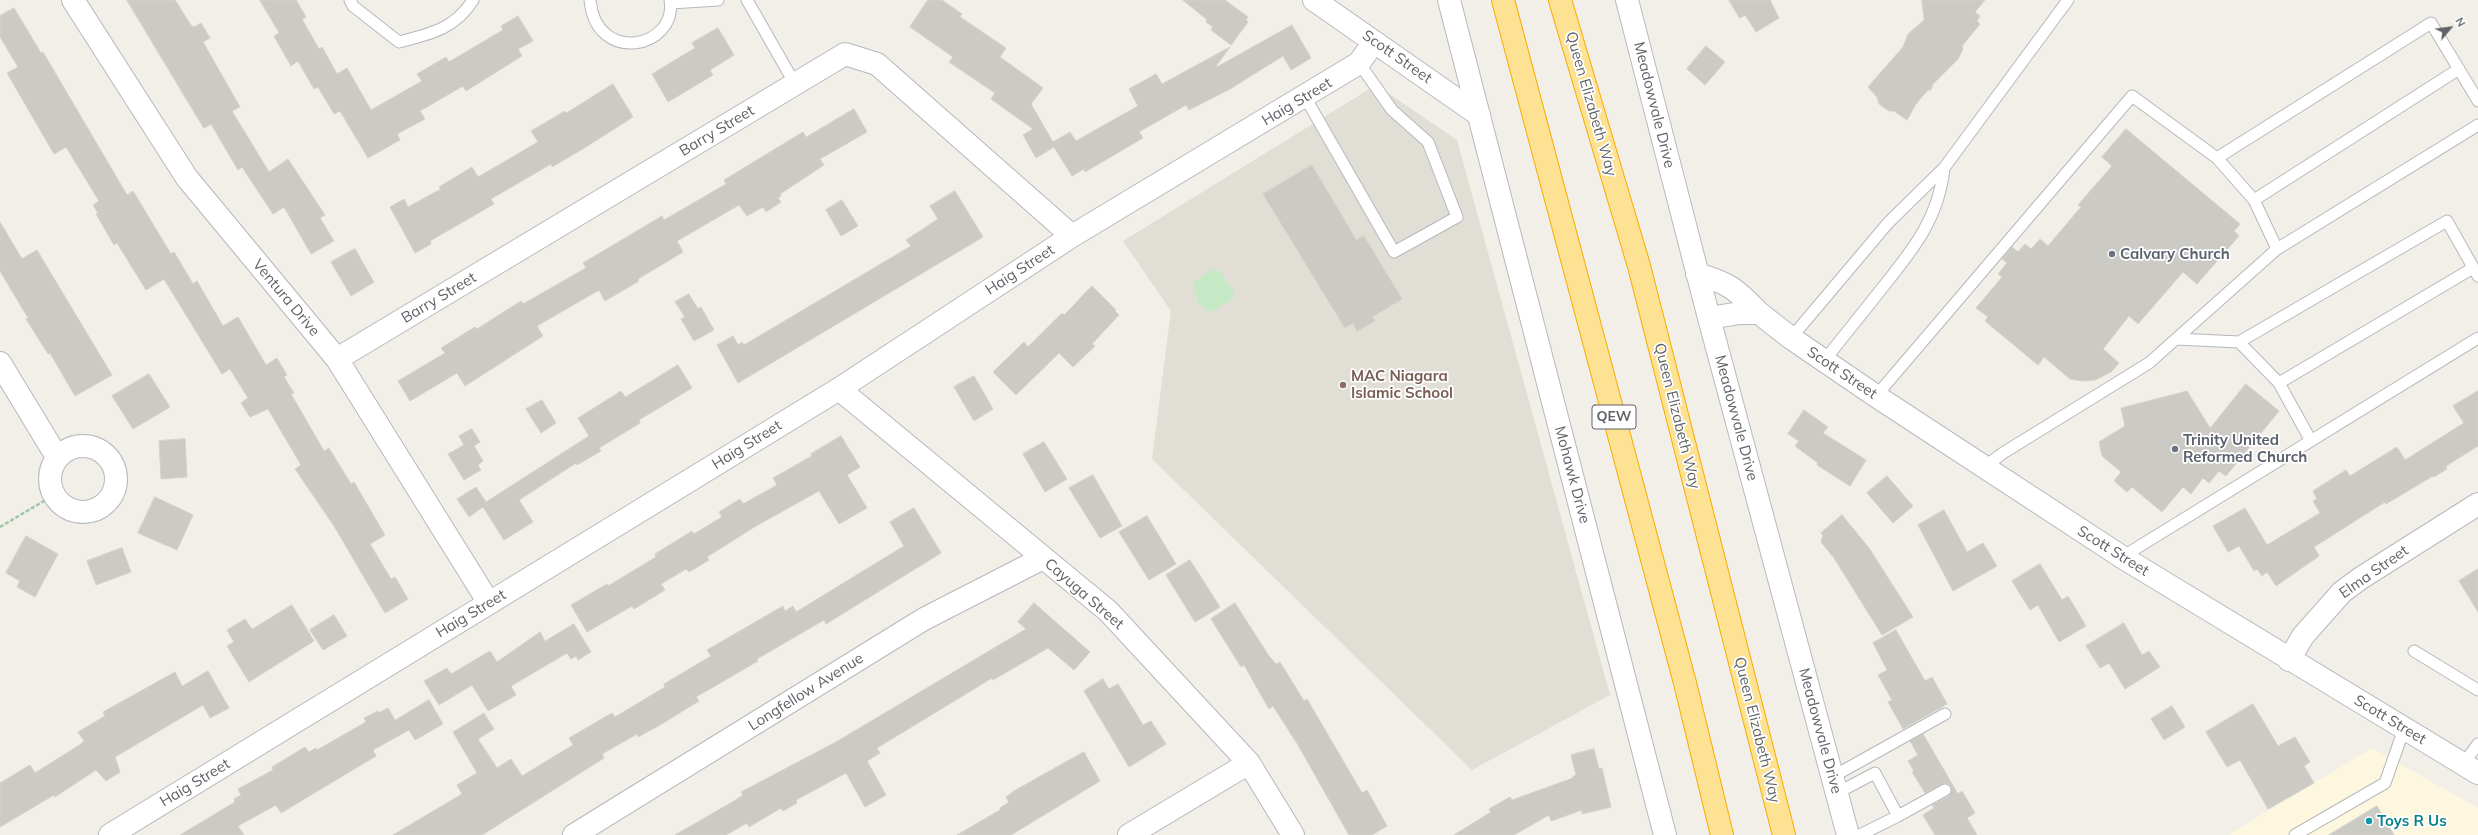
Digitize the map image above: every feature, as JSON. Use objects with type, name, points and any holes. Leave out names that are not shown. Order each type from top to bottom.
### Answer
[{"type":"highway","name":"QEW","points":[[1503,0],[1685,683],[1722,835]]},
{"type":"highway","name":"Queen Elizabeth Way","points":[[1560,0],[1639,266],[1784,835]]},
{"type":"street","name":"Ventura Drive","points":[[73,0],[187,178],[337,359],[489,603]]},
{"type":"street","name":"Scott Street","points":[[1314,0],[1478,115]]},
{"type":"street","name":"Mohawk Drive","points":[[1449,0],[1665,835]]},
{"type":"street","name":"Meadowvale Drive","points":[[1628,0],[1708,318],[1848,835]]},
{"type":"street","name":"Haig Street","points":[[110,835],[132,829],[489,603],[839,388],[1072,236],[1360,63],[1374,42]]},
{"type":"street","name":"Barry Street","points":[[337,359],[845,54],[877,64],[1072,236]]},
{"type":"street","name":"Scott Street","points":[[1697,274],[1722,281],[1734,288],[1759,313],[1790,338],[1983,468],[2122,557],[2289,660],[2470,768]]},
{"type":"street","points":[[1708,318],[1740,313],[1759,313]]},
{"type":"street","points":[[0,363],[57,457]]},
{"type":"street","name":"Cayuga Street","points":[[839,388],[1108,611],[1249,763],[1292,835]]},
{"type":"street","points":[[76,445],[88,445],[99,449],[108,456],[117,476],[116,488],[111,498],[103,506],[93,511],[81,512],[70,510],[61,504],[54,495],[50,485],[50,475],[57,457],[66,450],[76,445]]},
{"type":"street","name":"Elma Street","points":[[2289,660],[2303,636],[2342,592],[2360,578],[2478,504]]},
{"type":"street","name":"Longfellow Avenue","points":[[574,835],[924,619],[1043,558]]},
{"type":"street","points":[[1129,835],[1249,763]]},
{"type":"lane","points":[[350,0],[353,6],[399,42],[440,31],[467,10],[473,0]]},
{"type":"lane","points":[[590,0],[592,13],[597,25],[605,35],[616,41],[629,44],[642,42],[654,36],[666,21],[671,1],[718,0]]},
{"type":"lane","points":[[747,0],[795,84]]},
{"type":"lane","points":[[1790,338],[1888,223],[1944,168],[2068,0]]},
{"type":"lane","points":[[2217,158],[2431,23],[2478,101]]},
{"type":"lane","points":[[1305,97],[1394,252],[1458,217],[1428,142],[1392,110],[1360,63]]},
{"type":"lane","points":[[2254,200],[2459,69]]},
{"type":"lane","points":[[1876,396],[2132,96],[2217,158],[2254,200],[2277,249]]},
{"type":"lane","points":[[1983,468],[2003,453],[2149,363],[2277,249],[2478,125]]},
{"type":"lane","points":[[1824,361],[1912,250],[1924,232],[1942,190],[1944,168]]},
{"type":"lane","points":[[2176,339],[2239,342],[2447,221],[2476,272],[2279,384]]},
{"type":"lane","points":[[2122,557],[2478,338]]},
{"type":"lane","points":[[2239,342],[2279,384],[2311,441]]},
{"type":"lane","points":[[2414,651],[2478,690]]},
{"type":"lane","points":[[1835,785],[1945,714]]},
{"type":"lane","points":[[2295,835],[2385,783],[2404,728]]},
{"type":"lane","points":[[2470,768],[2478,744]]},
{"type":"lane","points":[[1835,785],[1875,773],[1898,816]]},
{"type":"lane","points":[[1860,835],[1945,790]]},
{"type":"path","points":[[0,527],[54,495]]},
{"type":"shaded area","name":"MAC Niagara Islamic School","points":[[1376,85],[1457,140],[1610,695],[1472,770],[1152,459],[1171,311],[1123,241]]},
{"type":"shaded area","points":[[2372,748],[2478,808],[2478,835],[2228,835]]},
{"type":"green space","points":[[1213,269],[1220,271],[1234,293],[1233,299],[1210,312],[1198,304],[1193,282]]},
{"type":"building","points":[[127,0],[175,0],[191,25],[194,27],[201,23],[210,38],[203,42],[240,107],[232,111],[269,172],[288,159],[325,215],[320,218],[334,241],[311,254],[284,207],[273,214],[242,167],[238,170],[211,124],[204,128]]},
{"type":"building","points":[[260,0],[296,0],[306,17],[302,19],[319,49],[322,47],[337,74],[347,68],[371,110],[422,81],[417,74],[446,57],[449,62],[503,30],[501,26],[518,16],[533,41],[518,49],[522,56],[466,91],[463,86],[420,111],[425,119],[397,134],[400,140],[368,158],[340,111],[334,114],[318,87],[314,89],[298,61],[291,66],[274,36],[279,33]]},
{"type":"building","points":[[928,0],[942,0],[962,14],[960,17],[1006,48],[1000,57],[1043,88],[1031,104],[1053,142],[1070,132],[1076,141],[1138,106],[1129,89],[1156,74],[1162,84],[1230,47],[1215,68],[1292,25],[1311,58],[1291,70],[1283,56],[1230,89],[1189,110],[1186,105],[1139,132],[1143,138],[1085,172],[1084,169],[1072,176],[1054,147],[1036,158],[1023,135],[1033,129],[991,99],[995,93],[949,62],[953,57],[910,27]]},
{"type":"building","points":[[1183,0],[1225,0],[1248,17],[1246,20],[1248,22],[1231,45],[1211,30],[1213,27],[1206,22],[1207,20]]},
{"type":"building","points":[[1729,0],[1770,0],[1779,18],[1756,32],[1745,15],[1740,18]]},
{"type":"building","points":[[1922,0],[1985,0],[1975,12],[1980,16],[1977,21],[1980,24],[1962,46],[1963,49],[1958,59],[1933,84],[1931,90],[1928,90],[1916,104],[1907,120],[1894,111],[1889,111],[1879,104],[1877,97],[1868,87],[1903,47],[1908,34],[1924,20]]},
{"type":"building","points":[[14,8],[41,53],[43,52],[127,195],[133,191],[171,254],[174,252],[193,284],[197,281],[223,326],[238,317],[266,365],[277,358],[287,375],[284,377],[294,393],[291,394],[324,451],[329,448],[351,484],[354,482],[385,535],[370,544],[391,579],[395,577],[408,599],[385,613],[334,526],[295,469],[301,465],[268,409],[250,417],[241,403],[248,398],[230,369],[222,374],[164,279],[146,290],[117,243],[114,245],[96,214],[98,213],[93,205],[99,201],[66,147],[54,154],[7,73],[18,67],[0,37],[0,16]]},
{"type":"building","points":[[718,28],[734,55],[710,70],[713,75],[668,102],[652,74],[695,48],[692,43]]},
{"type":"building","points":[[1706,46],[1725,62],[1705,85],[1687,69]]},
{"type":"building","points":[[613,84],[633,117],[552,167],[551,164],[491,199],[494,204],[430,241],[431,244],[415,253],[390,207],[404,199],[408,207],[441,189],[439,187],[472,167],[478,177],[538,142],[531,131],[565,111],[566,113]]},
{"type":"building","points":[[854,109],[867,132],[820,159],[824,165],[780,194],[781,196],[778,198],[781,202],[766,212],[763,207],[747,216],[739,205],[677,241],[683,252],[638,279],[639,281],[605,301],[599,290],[537,326],[543,336],[465,386],[457,373],[410,401],[398,381],[445,353],[441,348],[475,327],[477,329],[521,301],[523,304],[586,268],[583,263],[662,216],[664,220],[726,184],[724,180],[803,132],[806,137]]},
{"type":"building","name":"Calvary Church","points":[[2126,129],[2240,224],[2234,231],[2239,236],[2197,284],[2183,272],[2138,324],[2129,316],[2103,349],[2119,363],[2111,372],[2095,380],[2082,381],[2070,379],[2044,357],[2038,365],[1985,321],[1988,317],[1976,308],[2002,277],[1998,274],[2007,263],[2002,259],[2012,247],[2018,252],[2025,244],[2031,249],[2040,239],[2048,246],[2081,207],[2078,205],[2112,166],[2102,157]]},
{"type":"building","points":[[1312,165],[1356,240],[1364,236],[1402,299],[1372,317],[1375,321],[1357,331],[1353,323],[1345,328],[1263,194]]},
{"type":"building","points":[[955,191],[983,237],[738,383],[717,345],[733,336],[738,345],[742,342],[744,345],[911,246],[906,240],[938,219],[930,206]]},
{"type":"building","points":[[842,200],[858,226],[841,236],[826,210]]},
{"type":"building","points":[[0,222],[22,259],[37,250],[112,375],[75,396],[50,353],[48,354],[26,319],[28,318],[0,271]]},
{"type":"building","points":[[355,249],[374,282],[351,296],[331,262]]},
{"type":"building","points":[[1092,286],[1116,310],[1115,311],[1119,315],[1092,344],[1095,346],[1073,367],[1059,353],[1016,395],[993,372],[1024,342],[1028,347],[1062,313],[1064,315]]},
{"type":"building","points":[[689,294],[698,309],[701,307],[714,330],[694,341],[681,319],[685,317],[675,302]]},
{"type":"building","points":[[678,365],[692,388],[639,420],[640,423],[599,448],[601,451],[577,465],[576,463],[519,500],[533,522],[504,540],[483,507],[469,517],[457,499],[476,487],[486,502],[589,436],[578,418],[621,391],[625,397]]},
{"type":"building","points":[[149,374],[170,407],[133,429],[112,396]]},
{"type":"building","points":[[974,376],[993,409],[974,421],[954,387]]},
{"type":"building","name":"Trinity United Reformed Church","points":[[2246,384],[2279,411],[2226,476],[2219,471],[2209,483],[2203,478],[2191,494],[2183,487],[2162,512],[2132,487],[2127,492],[2114,481],[2121,472],[2102,456],[2099,442],[2125,426],[2121,408],[2187,391],[2210,428]]},
{"type":"building","points":[[2478,391],[2478,446],[2446,466],[2447,469],[2386,504],[2385,502],[2314,547],[2319,556],[2276,586],[2267,572],[2262,576],[2257,569],[2254,571],[2239,546],[2228,552],[2213,526],[2245,508],[2267,545],[2320,513],[2313,501],[2317,499],[2313,491],[2346,470],[2350,476],[2397,447],[2405,460],[2464,423],[2453,406]]},
{"type":"building","points":[[542,400],[556,423],[541,433],[526,409]]},
{"type":"building","points":[[1804,410],[1828,427],[1823,433],[1866,460],[1850,486],[1817,465],[1818,463],[1795,446],[1799,441],[1788,434]]},
{"type":"building","points":[[472,429],[480,442],[474,446],[483,461],[478,465],[481,470],[464,480],[448,454],[464,445],[459,436]]},
{"type":"building","points":[[841,436],[860,467],[847,475],[867,508],[839,524],[819,491],[756,526],[707,557],[709,560],[689,572],[686,569],[661,584],[665,590],[634,609],[632,606],[587,632],[571,605],[607,584],[608,586],[656,557],[655,554],[692,531],[694,534],[722,517],[719,512],[740,499],[743,504],[777,485],[773,478],[812,456],[811,454]]},
{"type":"building","points":[[185,439],[187,477],[161,479],[159,441]]},
{"type":"building","points":[[1044,442],[1067,479],[1045,492],[1023,454]]},
{"type":"building","points":[[1093,475],[1122,526],[1100,538],[1069,488]]},
{"type":"building","points":[[1887,476],[1913,506],[1893,523],[1867,493]]},
{"type":"building","points":[[155,497],[193,515],[177,550],[138,533]]},
{"type":"building","points":[[914,508],[941,553],[826,624],[824,620],[757,659],[758,661],[696,697],[699,701],[660,725],[638,737],[637,734],[602,754],[604,758],[482,835],[393,835],[462,794],[457,785],[477,773],[453,732],[484,713],[494,729],[478,739],[497,768],[511,759],[522,776],[573,745],[569,738],[612,713],[615,717],[665,687],[664,684],[711,656],[707,650],[783,606],[785,611],[793,606],[796,612],[904,546],[890,522]]},
{"type":"building","points":[[1944,510],[1967,552],[1983,543],[1997,566],[1953,591],[1918,525]]},
{"type":"building","points":[[1842,515],[1869,548],[1913,617],[1882,635],[1834,558],[1821,542],[1823,535],[1821,533]]},
{"type":"building","points":[[1147,516],[1176,564],[1149,580],[1119,532]]},
{"type":"building","points":[[26,536],[58,554],[35,597],[17,587],[20,581],[6,573]]},
{"type":"building","points":[[122,548],[131,572],[96,585],[87,561]]},
{"type":"building","points":[[1190,560],[1220,607],[1195,622],[1166,575]]},
{"type":"building","points":[[2040,564],[2062,600],[2068,596],[2086,626],[2059,642],[2038,605],[2030,610],[2012,581]]},
{"type":"building","points":[[2478,569],[2478,612],[2459,581]]},
{"type":"building","points":[[1034,603],[1090,652],[1074,670],[1048,648],[993,680],[992,678],[877,748],[880,753],[867,761],[886,795],[865,807],[846,773],[796,800],[797,803],[783,811],[781,808],[749,827],[747,823],[726,835],[675,835],[734,801],[743,795],[741,792],[836,742],[1026,629],[1018,622]]},
{"type":"building","points":[[1235,603],[1269,656],[1276,664],[1280,662],[1304,701],[1307,699],[1362,793],[1367,790],[1387,826],[1372,835],[1349,835],[1298,745],[1273,706],[1269,709],[1244,665],[1241,667],[1211,619]]},
{"type":"building","points":[[292,605],[314,641],[249,682],[227,646],[234,642],[227,630],[245,619],[252,629]]},
{"type":"building","points":[[334,615],[347,636],[323,650],[310,630]]},
{"type":"building","points":[[2124,623],[2142,655],[2149,651],[2160,667],[2125,689],[2109,663],[2100,668],[2086,646]]},
{"type":"building","points":[[574,624],[591,652],[578,660],[576,656],[571,659],[567,653],[511,686],[516,695],[488,711],[472,685],[439,705],[424,681],[447,668],[451,674],[490,651],[497,662],[540,632],[545,641]]},
{"type":"building","points":[[1896,630],[1925,681],[1932,677],[1947,704],[1903,729],[1888,702],[1892,700],[1878,675],[1887,670],[1873,643]]},
{"type":"building","points":[[208,671],[229,708],[210,718],[203,705],[115,757],[120,772],[106,781],[96,770],[55,797],[54,795],[0,827],[0,783],[30,765],[35,773],[81,744],[84,741],[78,732],[105,716],[103,712],[175,672],[182,686]]},
{"type":"building","points":[[1103,679],[1109,689],[1118,684],[1143,725],[1151,721],[1166,744],[1129,767],[1084,691]]},
{"type":"building","points":[[429,700],[443,724],[415,740],[409,730],[373,750],[376,756],[281,813],[276,805],[238,826],[244,835],[180,835],[235,802],[234,799],[241,795],[238,789],[273,770],[272,767],[305,747],[309,752],[316,748],[317,750],[366,722],[364,718],[378,711],[379,713],[388,708],[395,720]]},
{"type":"building","points":[[2253,704],[2278,746],[2295,737],[2310,762],[2304,766],[2314,783],[2268,809],[2240,760],[2227,767],[2206,732]]},
{"type":"building","points":[[2172,706],[2185,727],[2164,740],[2151,719]]},
{"type":"building","points":[[1923,734],[1958,794],[1962,791],[1975,813],[1967,818],[1977,835],[1935,835],[1923,815],[1934,808],[1932,805],[1949,796],[1952,790],[1949,784],[1945,783],[1925,793],[1912,772],[1914,771],[1908,761],[1918,755],[1910,741]]},
{"type":"building","points":[[1594,749],[1599,769],[1602,768],[1611,807],[1582,814],[1582,810],[1551,821],[1549,815],[1514,835],[1454,835],[1491,812],[1489,809],[1510,797],[1512,800],[1573,778],[1573,776],[1576,775],[1571,755]]},
{"type":"building","points":[[1084,752],[1100,781],[1011,835],[957,835],[1000,810],[1000,808],[1009,802],[1006,797],[1014,791]]},
{"type":"building","name":"Toys R Us","points":[[2377,806],[2394,835],[2329,835]]},
{"type":"place","name":"Calvary Church","points":[[2112,254]]},
{"type":"place","name":"MAC Niagara Islamic School","points":[[1343,385]]},
{"type":"place","name":"Trinity United Reformed Church","points":[[2175,449]]},
{"type":"place","name":"Toys R Us","points":[[2369,821]]}]
